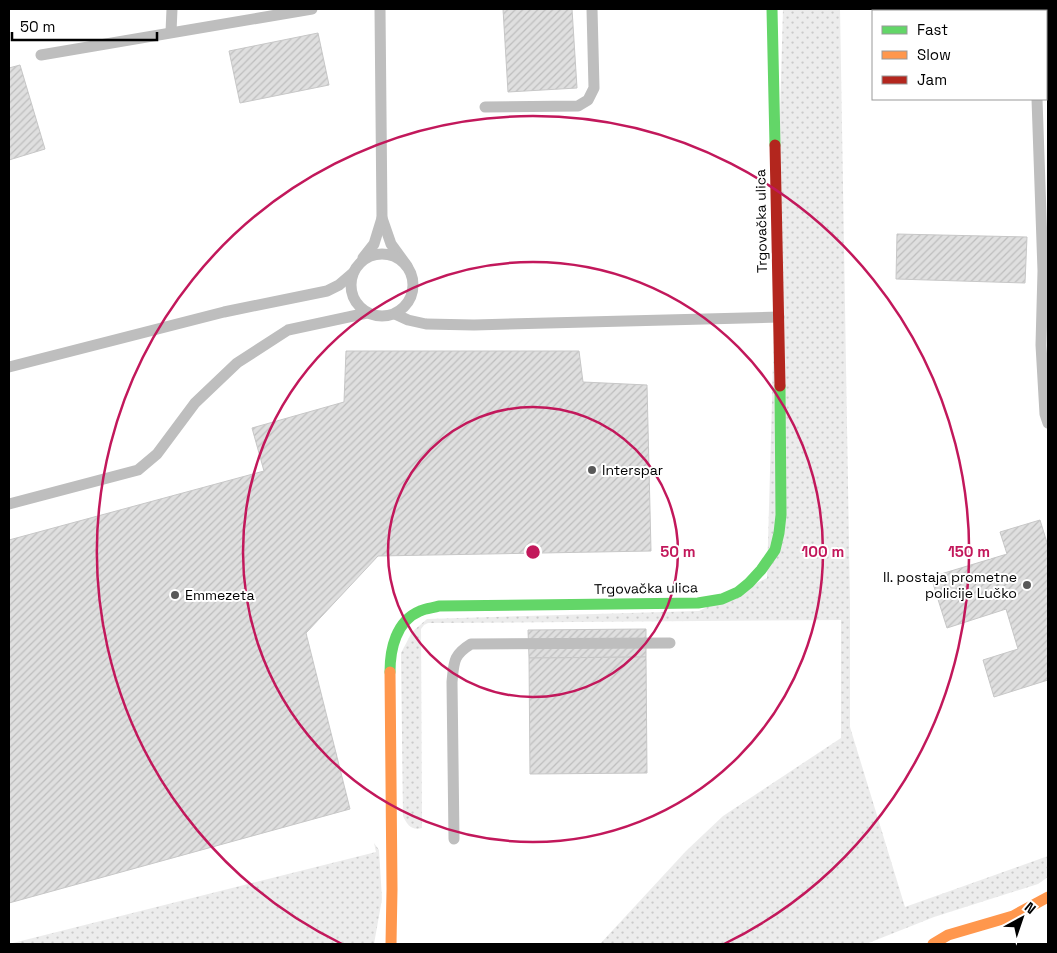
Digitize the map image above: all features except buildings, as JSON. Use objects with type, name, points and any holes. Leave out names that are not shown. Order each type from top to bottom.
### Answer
[{"type":"main road","name":"Trgovačka ulica","points":[[391,944],[390,666],[393,642],[398,629],[407,619],[418,612],[439,606],[698,603],[722,599],[738,592],[749,583],[775,550],[781,515],[779,317],[772,9]]},
{"type":"main road","points":[[933,944],[948,935],[1013,916],[1048,897]]},
{"type":"lane","points":[[172,9],[172,32]]},
{"type":"lane","points":[[41,55],[312,9]]},
{"type":"lane","points":[[380,9],[382,218],[374,244],[355,269],[350,282],[354,300],[360,308],[376,316],[394,314],[402,309],[412,293],[413,284],[411,275],[391,244],[382,218]]},
{"type":"lane","points":[[485,107],[578,106],[588,100],[594,88],[592,9]]},
{"type":"lane","points":[[1038,100],[1043,271],[1041,345],[1045,414],[1048,423]]},
{"type":"lane","points":[[9,367],[224,312],[327,291],[339,285],[365,259],[373,255],[392,256],[406,266]]},
{"type":"lane","points":[[9,504],[138,470],[157,454],[195,403],[237,363],[288,330],[367,313]]},
{"type":"lane","points":[[394,314],[408,320],[426,324],[474,325],[779,317]]},
{"type":"lane","points":[[454,839],[452,682],[454,662],[461,650],[471,644],[670,643]]},
{"type":"shaded area","points":[[783,9],[840,9],[850,604],[850,727],[905,907],[1048,856],[1048,877],[1038,884],[934,917],[866,944],[600,944],[686,851],[723,816],[841,738],[841,620],[428,623],[421,629],[422,828],[418,829],[410,826],[403,816],[401,653],[412,632],[427,619],[699,611],[767,578]]},
{"type":"shaded area","points":[[374,843],[379,850],[382,899],[374,944],[9,944],[376,852]]},
{"type":"traffic: fast","points":[[772,9],[775,145]]},
{"type":"traffic: fast","points":[[390,672],[393,645],[405,622],[420,611],[439,606],[698,603],[722,599],[738,592],[761,570],[775,550],[779,533],[781,515],[780,386]]},
{"type":"traffic: slow","points":[[390,672],[391,944]]},
{"type":"traffic: slow","points":[[933,944],[948,935],[1013,916],[1048,897]]},
{"type":"traffic: jam","points":[[775,145],[780,386]]},
{"type":"place","name":"Interspar","points":[[592,470]]},
{"type":"place","name":"II. postaja prometne policije Lučko","points":[[1027,585]]},
{"type":"place","name":"Emmezeta","points":[[175,595]]}]
